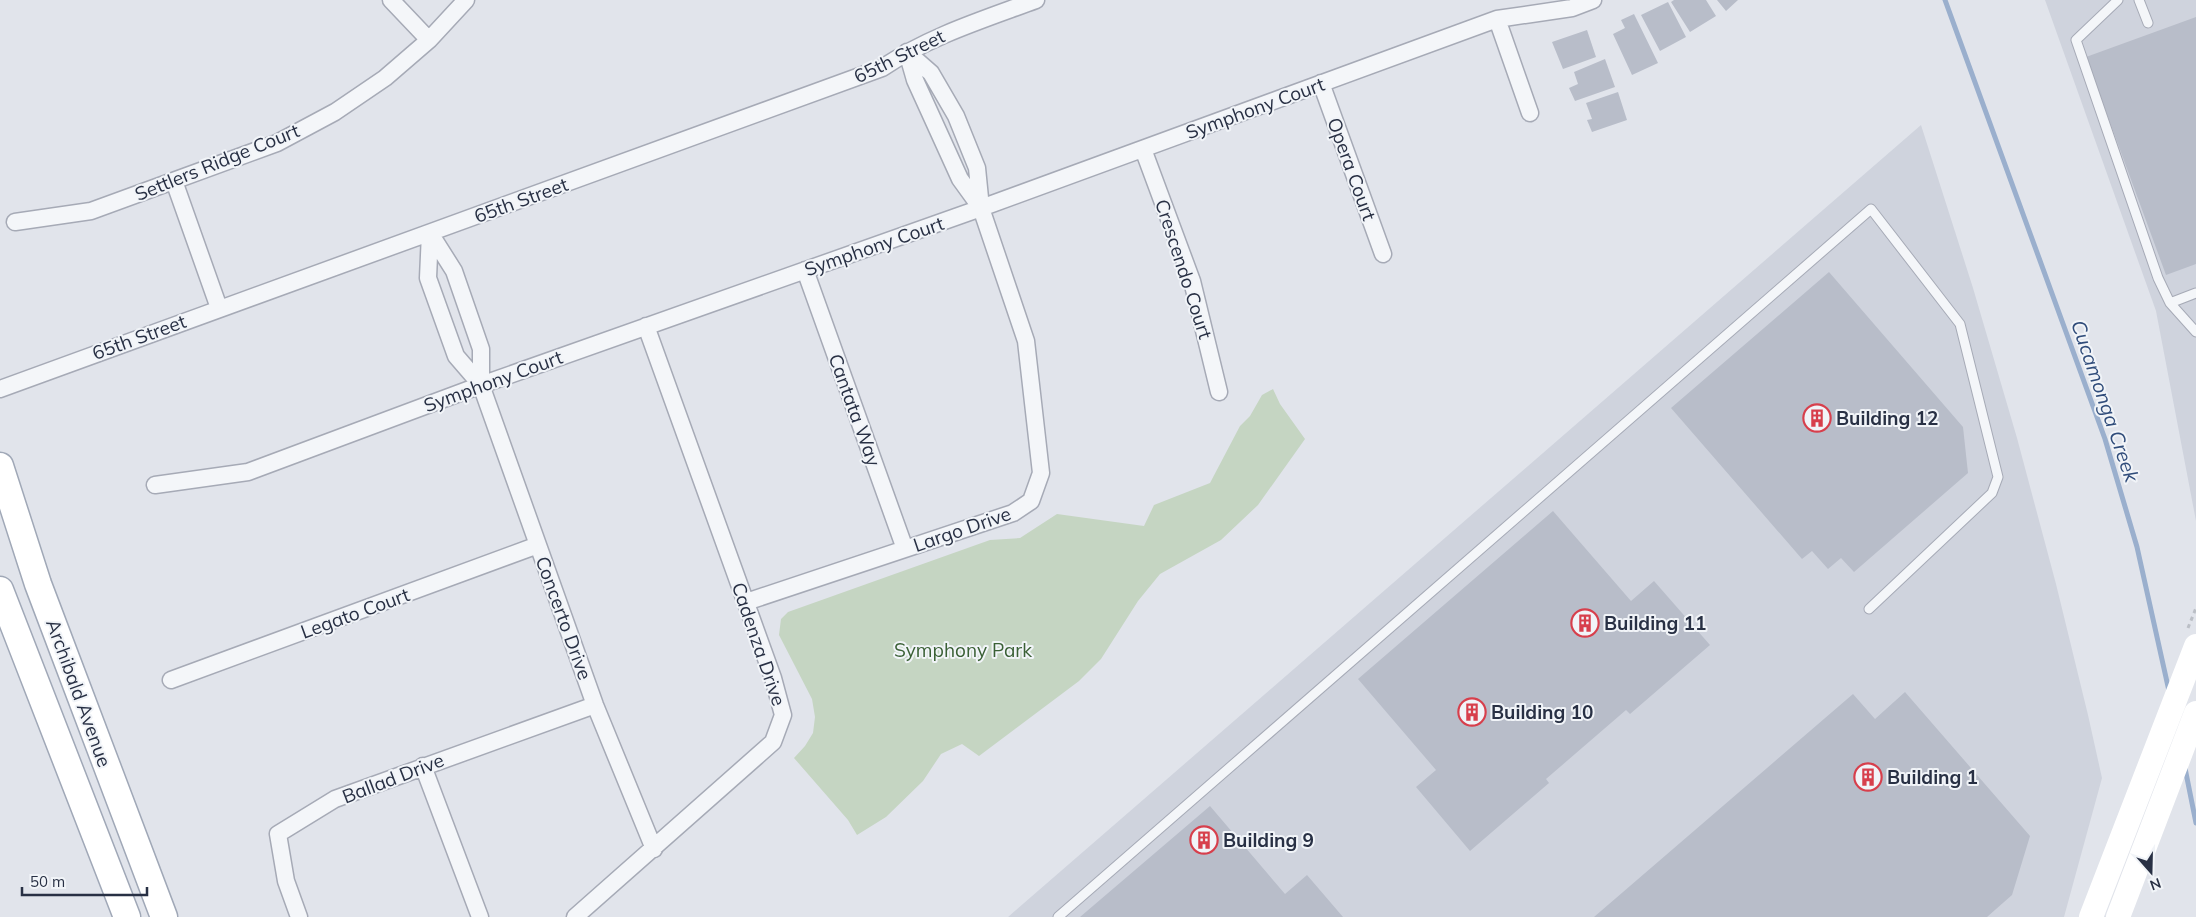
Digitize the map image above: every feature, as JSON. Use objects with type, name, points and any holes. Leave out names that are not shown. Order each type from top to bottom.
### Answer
[{"type":"main road","name":"Archibald Avenue","points":[[0,466],[38,584],[164,917]]},
{"type":"main road","name":"Archibald Avenue","points":[[0,590],[126,917]]},
{"type":"main road","points":[[2091,917],[2196,646]]},
{"type":"main road","points":[[2118,917],[2196,713]]},
{"type":"street","points":[[391,0],[429,40]]},
{"type":"street","name":"Settlers Ridge Court","points":[[15,222],[92,211],[277,142],[335,112],[385,78],[429,40],[466,0]]},
{"type":"street","name":"65th Street","points":[[0,389],[882,68],[907,52],[942,34],[1036,0]]},
{"type":"street","name":"Symphony Court","points":[[155,485],[248,472],[481,385],[981,208],[1497,19],[1572,8],[1593,0]]},
{"type":"street","points":[[1497,19],[1530,113]]},
{"type":"street","name":"Largo Drive","points":[[746,602],[1013,513],[1031,501],[1041,472],[1026,342],[981,208],[960,180],[915,80],[907,52]]},
{"type":"street","name":"Opera Court","points":[[1321,84],[1384,254]]},
{"type":"street","name":"Crescendo Court","points":[[1143,148],[1192,281],[1219,392]]},
{"type":"street","points":[[174,180],[219,308]]},
{"type":"street","name":"Concerto Drive","points":[[430,233],[428,278],[456,356],[481,385]]},
{"type":"street","name":"Concerto Drive","points":[[430,233],[454,271],[481,348],[481,385],[595,705],[654,849]]},
{"type":"street","name":"Cantata Way","points":[[805,270],[905,549]]},
{"type":"street","name":"Cadenza Drive","points":[[575,917],[773,742],[783,715],[774,678],[646,326]]},
{"type":"street","name":"Legato Court","points":[[171,680],[538,545]]},
{"type":"street","name":"Ballad Drive","points":[[299,917],[286,881],[278,834],[335,799],[595,705]]},
{"type":"street","points":[[423,766],[480,917]]},
{"type":"lane","points":[[2118,0],[2076,40],[2158,278],[2170,303],[2196,332]]},
{"type":"lane","points":[[2139,0],[2148,23]]},
{"type":"lane","points":[[1058,917],[1871,209],[1960,324],[1998,477],[1992,493],[1869,609]]},
{"type":"lane","points":[[2170,303],[2196,293]]},
{"type":"shaded area","points":[[2045,0],[2196,0],[2196,521],[2156,311]]},
{"type":"shaded area","points":[[1921,125],[1973,288],[2017,438],[2056,584],[2102,778],[2064,917],[1008,917]]},
{"type":"green space","name":"Symphony Park","points":[[1273,389],[1280,404],[1305,439],[1258,505],[1221,540],[1160,574],[1138,601],[1101,659],[1079,681],[979,756],[962,744],[941,754],[923,781],[886,817],[857,835],[848,820],[794,758],[813,733],[815,717],[812,699],[779,635],[781,619],[788,612],[990,540],[1020,538],[1057,514],[1144,526],[1154,505],[1210,483],[1240,426],[1250,416],[1262,395]]},
{"type":"building","points":[[1674,0],[1706,0],[1716,16],[1690,32],[1671,2]]},
{"type":"building","points":[[1717,0],[1738,0],[1726,11]]},
{"type":"building","points":[[1668,2],[1686,37],[1660,51],[1641,15]]},
{"type":"building","points":[[1634,14],[1658,63],[1632,75],[1613,34],[1625,28],[1621,20]]},
{"type":"building","points":[[2196,17],[2196,264],[2166,275],[2086,57]]},
{"type":"building","points":[[1587,30],[1596,57],[1563,69],[1552,42]]},
{"type":"building","points":[[1605,59],[1615,87],[1575,101],[1569,88],[1578,84],[1574,72]]},
{"type":"building","points":[[1618,92],[1627,120],[1592,132],[1587,120],[1592,119],[1586,103]]},
{"type":"building","name":"Building 12","points":[[1829,272],[1963,427],[1968,473],[1854,572],[1841,558],[1828,569],[1812,551],[1802,559],[1671,408]]},
{"type":"building","points":[[1553,511],[1631,601],[1654,581],[1710,645],[1630,714],[1626,710],[1546,779],[1549,783],[1470,851],[1416,787],[1436,770],[1358,679]]},
{"type":"building","name":"Building 1","points":[[1905,692],[2030,836],[2012,895],[1987,917],[1594,917],[1853,694],[1875,719]]},
{"type":"building","name":"Building 9","points":[[1210,806],[1285,894],[1307,875],[1343,917],[1080,917]]},
{"type":"waterway","name":"Cucamonga Creek","points":[[1945,0],[2105,439],[2137,547],[2169,691]]},
{"type":"waterway","name":"Cucamonga Creek","points":[[2185,768],[2196,823]]},
{"type":"place","name":"Building 12","points":[[1817,418]]},
{"type":"place","name":"Building 11","points":[[1585,623]]},
{"type":"place","name":"Building 10","points":[[1472,712]]},
{"type":"place","name":"Building 1","points":[[1868,777]]},
{"type":"place","name":"Building 9","points":[[1204,840]]}]
